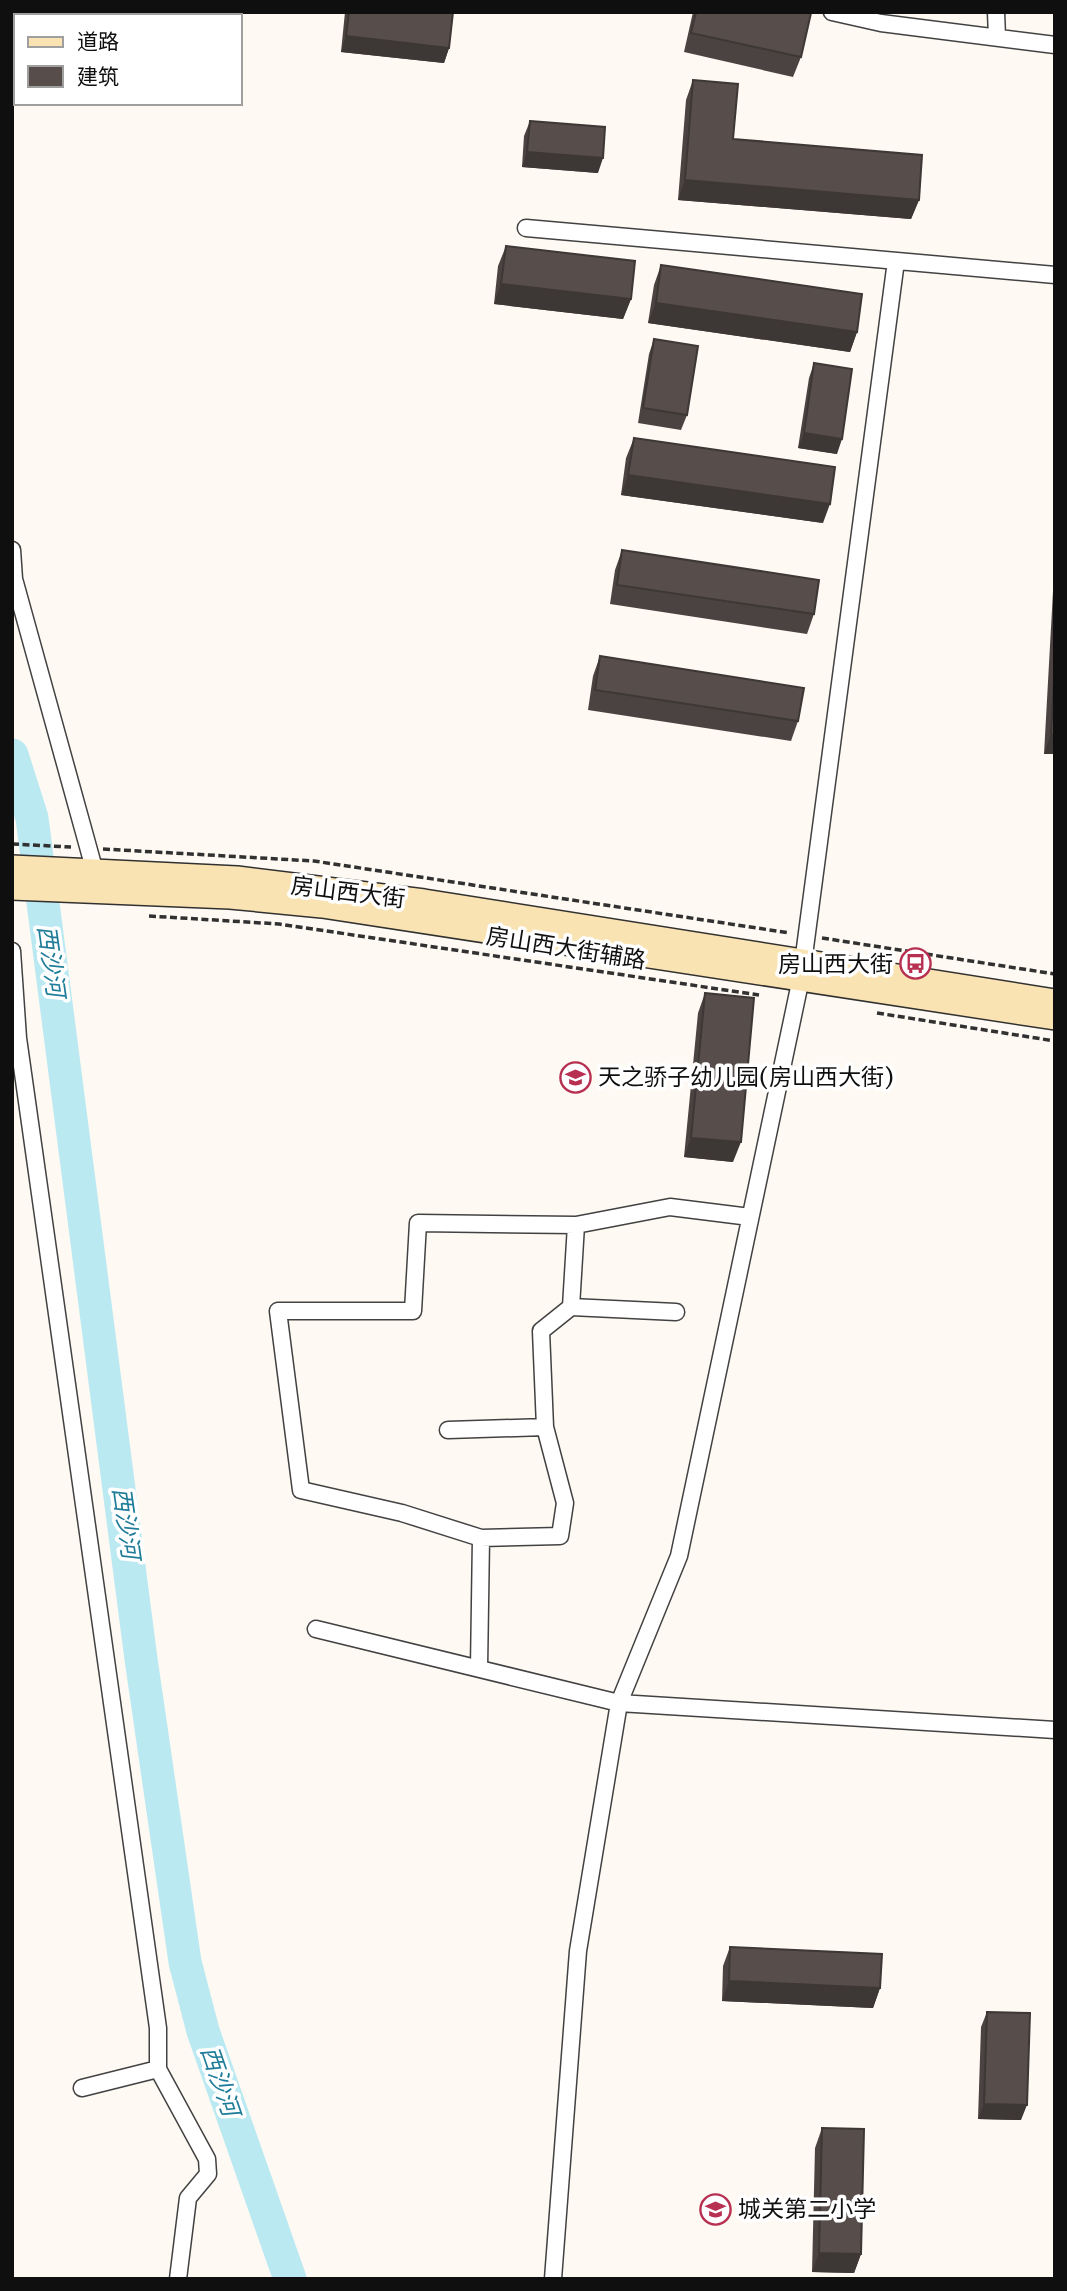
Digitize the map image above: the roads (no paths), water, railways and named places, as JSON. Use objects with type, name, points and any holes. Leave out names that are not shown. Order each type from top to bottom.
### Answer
[{"type":"main road","name":"房山西大街","points":[[12,867],[70,881],[322,906],[1055,1001]]},
{"type":"main road","name":"房山西大街","points":[[12,888],[70,881],[95,872],[237,878],[424,901],[1055,1018]]},
{"type":"street","points":[[832,12],[881,23],[1055,45]]},
{"type":"street","points":[[996,12],[997,37]]},
{"type":"street","points":[[526,228],[1055,275]]},
{"type":"street","points":[[552,2279],[578,1951],[619,1703],[679,1556],[803,970],[807,920],[896,261]]},
{"type":"street","points":[[12,550],[14,579],[95,872]]},
{"type":"street","points":[[12,951],[22,1064],[158,2028],[158,2069],[206,2159],[208,2174],[188,2198],[178,2279]]},
{"type":"street","points":[[676,1312],[571,1307],[541,1331],[545,1427],[565,1503],[560,1535],[481,1538],[402,1513],[300,1490],[278,1311],[413,1311],[418,1223],[576,1224],[670,1207],[751,1217]]},
{"type":"street","points":[[571,1307],[576,1224]]},
{"type":"street","points":[[448,1430],[545,1427]]},
{"type":"street","points":[[479,1668],[481,1538]]},
{"type":"street","points":[[316,1629],[619,1703],[1055,1730]]},
{"type":"street","points":[[82,2088],[158,2069]]},
{"type":"waterway","name":"西沙河","points":[[12,755],[32,818],[141,1659],[185,1962],[203,2031],[290,2279]]},
{"type":"place","name":"房山西大街","points":[[916,964]]},
{"type":"place","name":"天之骄子幼儿园(房山西大街)","points":[[575,1077]]},
{"type":"place","name":"城关第二小学","points":[[715,2209]]}]
